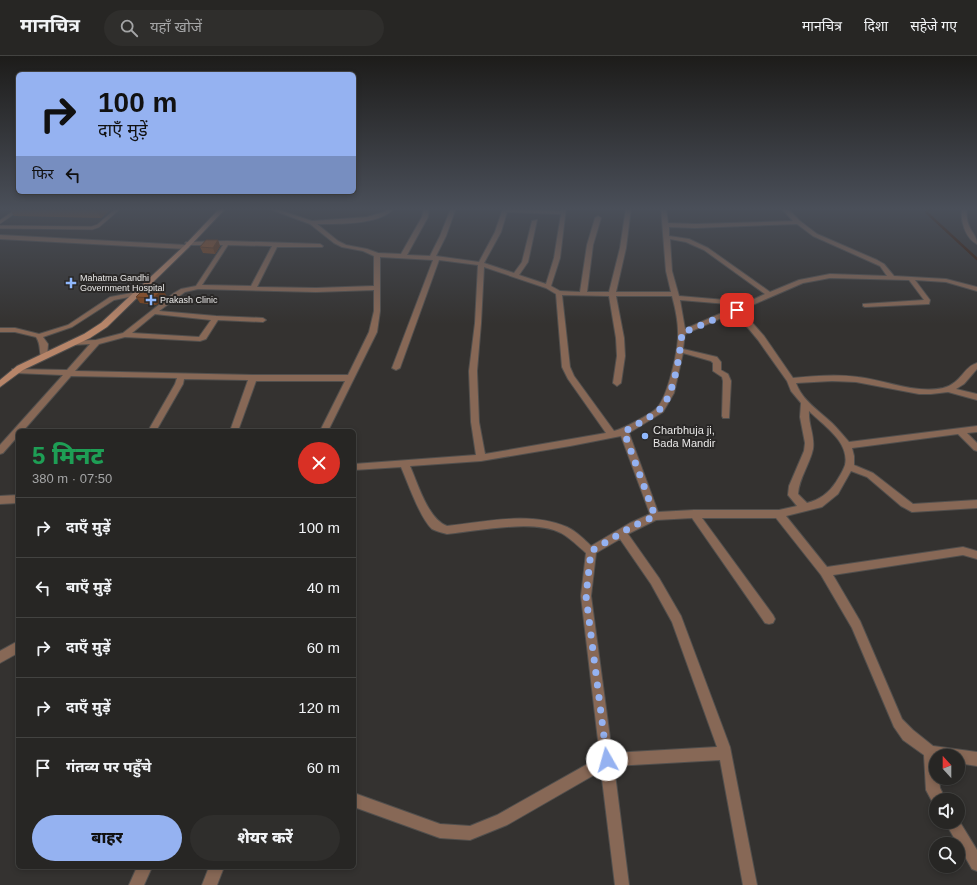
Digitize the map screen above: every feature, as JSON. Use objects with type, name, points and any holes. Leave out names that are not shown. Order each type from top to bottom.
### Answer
[{"type":"street","points":[[0,384],[15,371],[44,355],[87,336],[104,325],[185,247]]},
{"type":"street","points":[[198,287],[224,247]]},
{"type":"street","points":[[253,289],[274,247]]},
{"type":"street","points":[[348,247],[365,250],[377,255],[434,258],[481,264],[548,287],[559,293],[676,296],[749,304]]},
{"type":"street","points":[[403,257],[409,247]]},
{"type":"street","points":[[396,368],[439,247]]},
{"type":"street","points":[[481,458],[475,422],[473,371],[478,323],[481,264],[490,247]]},
{"type":"street","points":[[515,276],[524,262],[528,247]]},
{"type":"street","points":[[548,287],[554,272],[560,247]]},
{"type":"street","points":[[583,294],[590,247]]},
{"type":"street","points":[[617,383],[621,356],[620,338],[612,294],[623,247]]},
{"type":"street","points":[[356,467],[481,458],[624,432],[660,410],[670,393],[680,350],[682,333],[676,296],[669,271],[667,247]]},
{"type":"street","points":[[701,247],[769,294]]},
{"type":"street","points":[[842,247],[882,265],[892,278]]},
{"type":"street","points":[[325,429],[373,332],[377,312],[377,255]]},
{"type":"street","points":[[682,333],[737,310],[769,294],[801,281],[815,278],[856,276],[944,280],[961,283],[977,289]]},
{"type":"street","points":[[865,305],[927,303],[927,300],[911,279]]},
{"type":"street","points":[[125,335],[176,294],[183,290],[198,287],[316,290],[377,288]]},
{"type":"street","points":[[559,293],[566,366],[571,377],[612,434]]},
{"type":"street","points":[[0,330],[15,330],[40,336],[70,326],[112,298],[137,294]]},
{"type":"street","points":[[591,551],[620,533],[655,516],[694,514],[779,514],[819,504],[835,491],[849,467],[850,456],[847,445],[830,426],[805,403],[794,389],[791,381],[761,338],[737,310]]},
{"type":"street","points":[[153,312],[216,318],[263,320]]},
{"type":"street","points":[[72,343],[96,342],[125,335],[200,340],[204,337],[216,318]]},
{"type":"street","points":[[40,336],[44,344],[44,355]]},
{"type":"street","points":[[20,429],[96,342]]},
{"type":"street","points":[[680,350],[714,359],[717,362],[717,371],[725,376],[727,381],[726,416]]},
{"type":"street","points":[[791,381],[839,378],[870,381],[909,391],[934,391],[957,386],[977,365]]},
{"type":"street","points":[[15,371],[253,378],[351,378]]},
{"type":"street","points":[[153,429],[179,384],[181,376]]},
{"type":"street","points":[[235,429],[253,378]]},
{"type":"street","points":[[948,389],[977,397]]},
{"type":"street","points":[[805,403],[804,417],[809,443],[808,451],[794,486],[794,495],[806,508]]},
{"type":"street","points":[[847,445],[977,429]]},
{"type":"street","points":[[960,431],[977,448]]},
{"type":"street","points":[[624,432],[655,516]]},
{"type":"street","points":[[0,451],[16,433]]},
{"type":"street","points":[[404,463],[425,511],[436,526],[446,530],[522,523],[545,524],[565,531],[591,551]]},
{"type":"street","points":[[849,467],[870,475],[912,508],[977,504]]},
{"type":"street","points":[[0,500],[16,500]]},
{"type":"street","points":[[694,514],[769,619]]},
{"type":"street","points":[[779,514],[825,572],[856,625],[898,723],[908,735],[929,751]]},
{"type":"street","points":[[620,533],[655,581],[677,620],[725,753],[750,885]]},
{"type":"street","points":[[591,551],[586,596],[622,885]]},
{"type":"street","points":[[825,572],[963,551],[976,552]]},
{"type":"street","points":[[0,657],[16,648]]},
{"type":"street","points":[[356,801],[440,831],[470,833],[502,820],[607,760],[725,753]]},
{"type":"street","points":[[965,757],[977,759]]},
{"type":"street","points":[[956,829],[977,864]]},
{"type":"street","points":[[136,885],[144,869]]},
{"type":"street","points":[[210,885],[216,869]]},
{"type":"building","points":[[200,247],[214,247],[213,248]]},
{"type":"building","points":[[144,289],[163,290],[153,298],[136,297]]},
{"type":"waterway","points":[[964,247],[977,259]]},
{"type":"place","name":"Mahatma Gandhi Government Hospital","points":[[71,283]]},
{"type":"place","name":"Prakash Clinic","points":[[151,300]]},
{"type":"place","name":"Charbhuja ji, Bada Mandir","points":[[645,436]]},
{"type":"route","points":[[607,760],[586,596],[591,551],[633,526],[655,516],[624,432],[660,410],[670,393],[678,361],[682,333],[737,310]]}]
